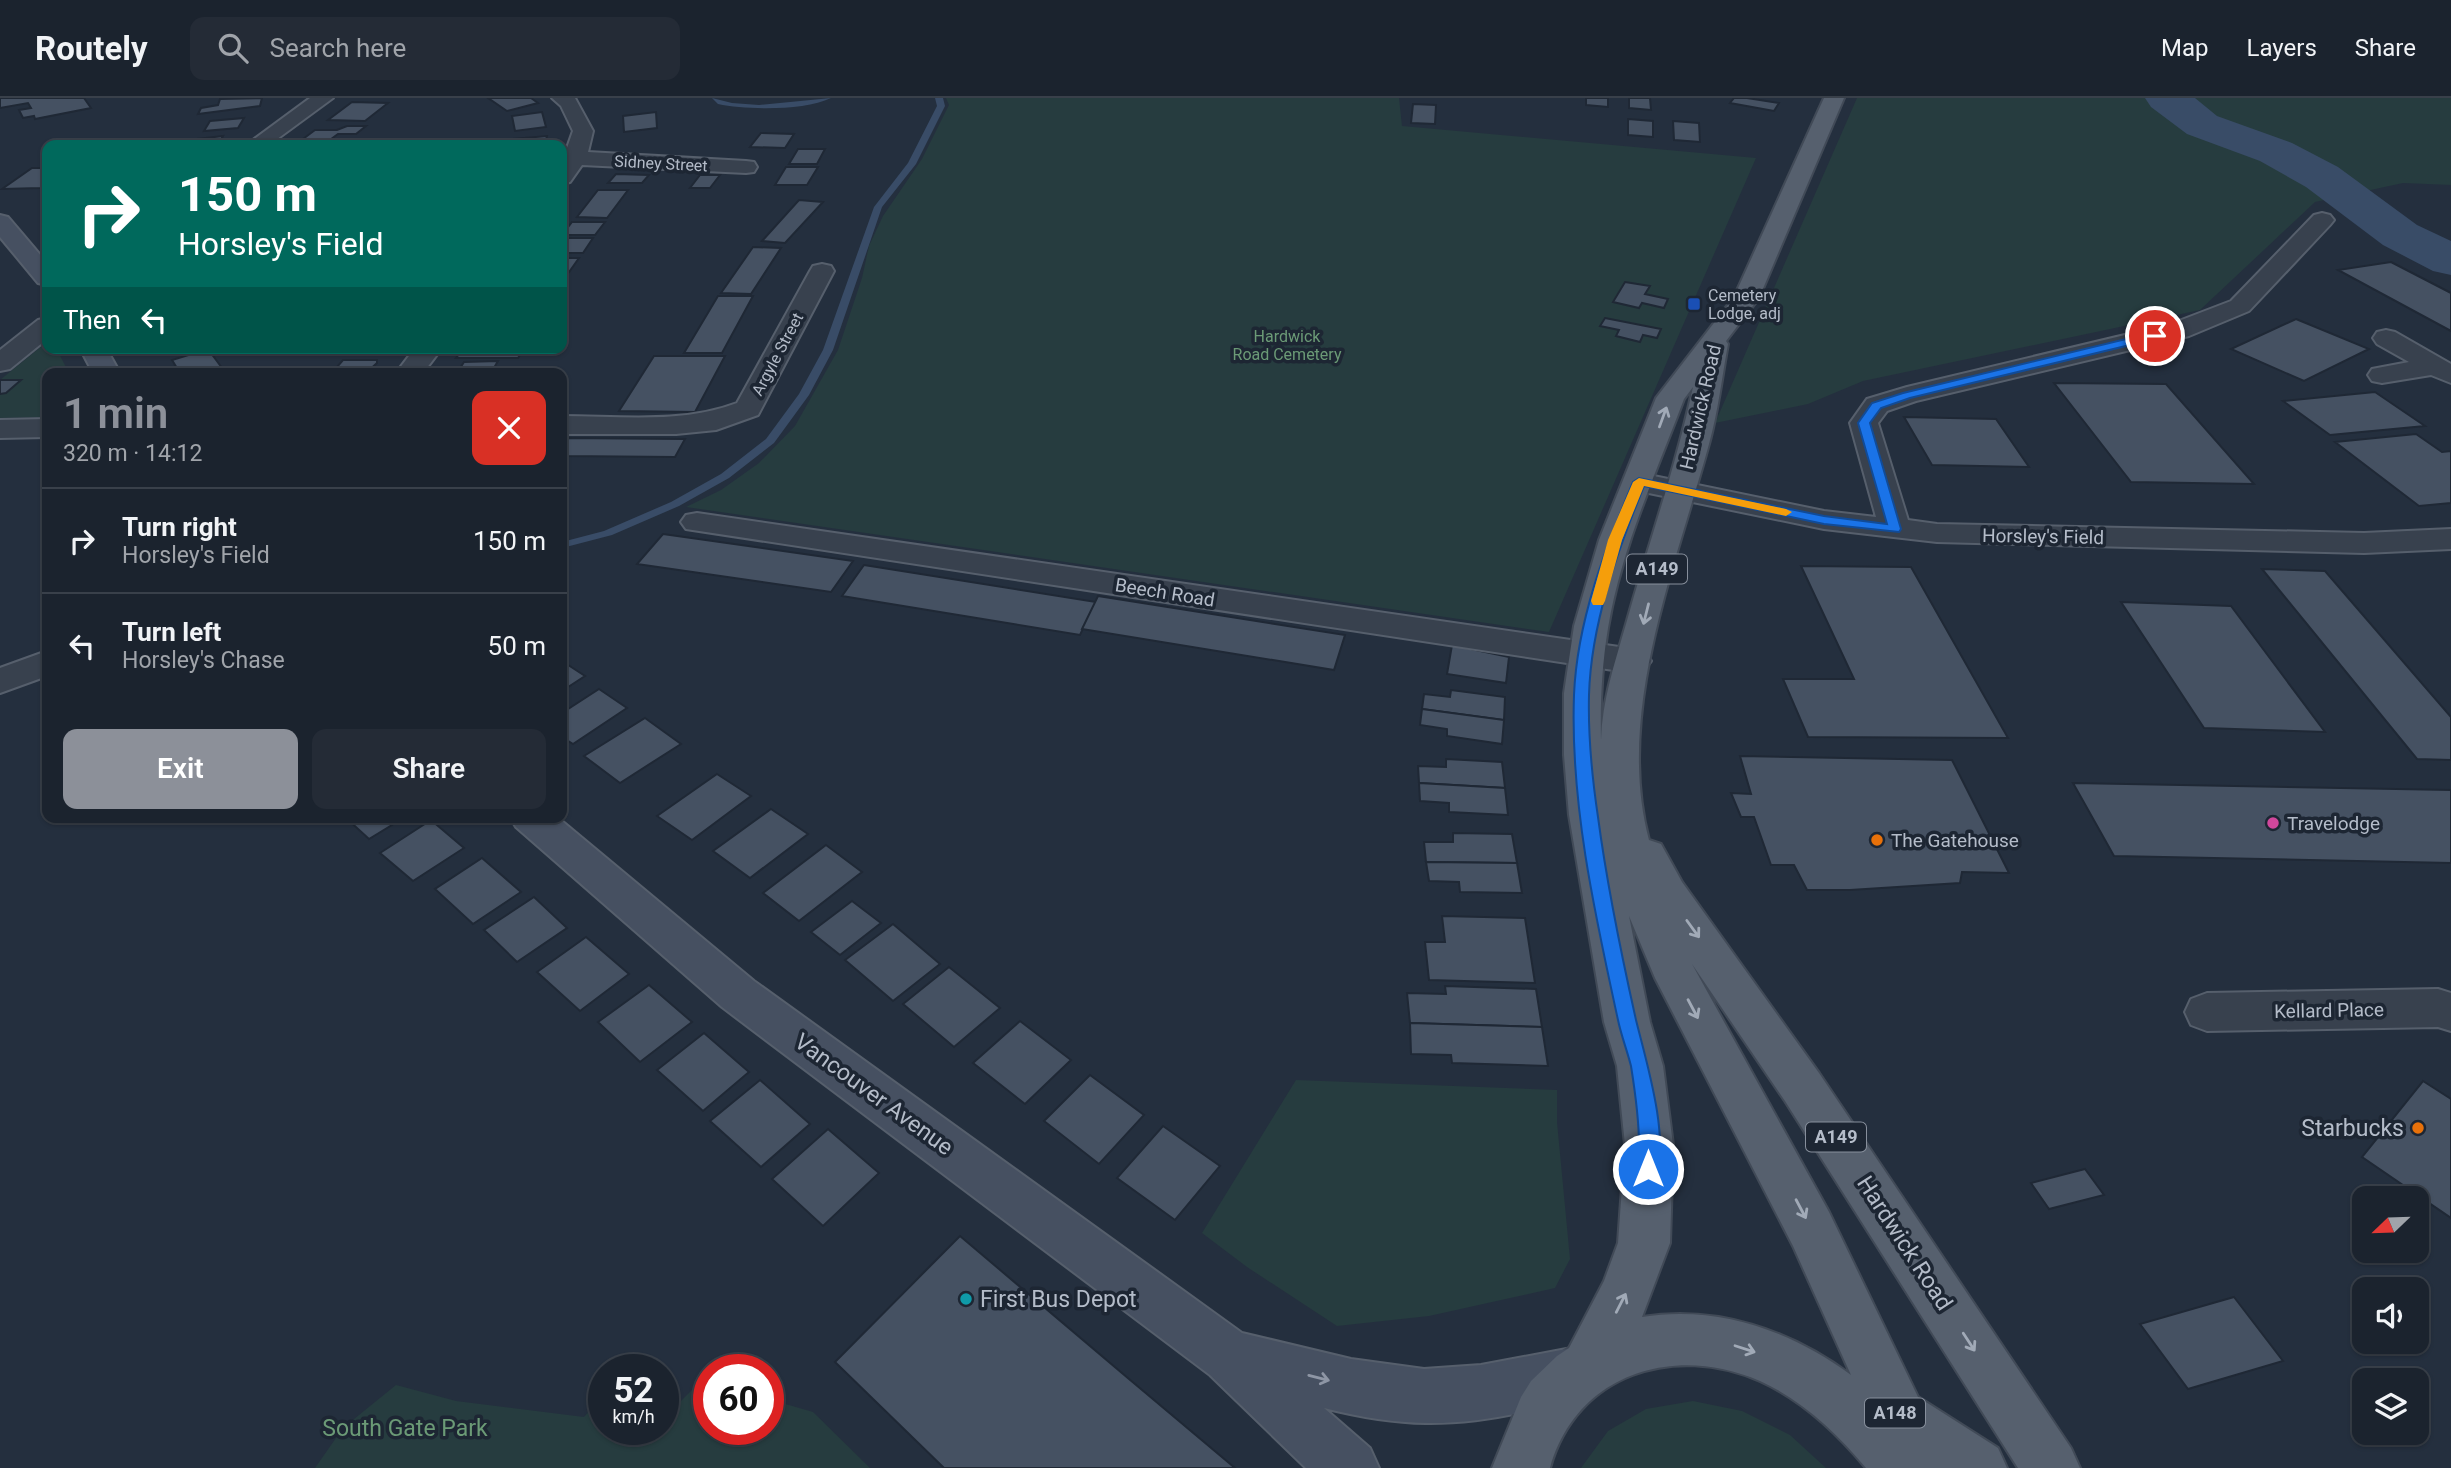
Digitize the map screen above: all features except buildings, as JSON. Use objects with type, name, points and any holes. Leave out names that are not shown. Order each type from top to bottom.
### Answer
[{"type":"main road","name":"Hardwick Road","points":[[1583,1369],[1626,1293],[1644,1243],[1649,1145],[1640,1066],[1628,1022],[1589,815],[1582,730],[1582,693],[1591,626],[1615,540],[1670,398],[1716,334],[1746,298],[1834,98]]},
{"type":"main road","points":[[0,222],[42,268]]},
{"type":"main road","name":"Hardwick Road","points":[[1716,334],[1696,440],[1633,661],[1620,735],[1620,807],[1647,910],[1677,978],[1811,1229],[1897,1415],[1916,1468]]},
{"type":"main road","name":"Hardwick Road","points":[[1620,807],[1667,894],[1809,1097],[2051,1468]]},
{"type":"main road","name":"Vancouver Avenue","points":[[537,823],[738,994],[1229,1356],[1312,1436],[1350,1468]]},
{"type":"main road","points":[[1521,1468],[1531,1435],[1551,1401],[1583,1369],[1612,1352],[1628,1347],[1656,1340],[1684,1338],[1743,1348],[1803,1374],[1845,1404],[1883,1442],[1902,1468]]},
{"type":"main road","name":"Vancouver Avenue","points":[[1229,1356],[1359,1388],[1426,1397],[1476,1393],[1583,1369]]},
{"type":"main road","name":"A148","points":[[1803,1374],[1897,1415],[1978,1468]]},
{"type":"street","points":[[263,140],[323,98]]},
{"type":"street","points":[[562,98],[569,103],[583,131],[576,158],[567,170]]},
{"type":"street","name":"Sidney Street","points":[[576,158],[746,167]]},
{"type":"street","points":[[1895,529],[1864,423],[1877,405],[2180,330],[2240,306],[2322,220]]},
{"type":"street","name":"Argyle Street","points":[[567,425],[676,425],[716,421],[748,409],[822,271]]},
{"type":"street","points":[[0,363],[42,330]]},
{"type":"street","points":[[2386,338],[2443,371]]},
{"type":"street","points":[[413,368],[424,354]]},
{"type":"street","points":[[2382,375],[2443,371]]},
{"type":"street","points":[[0,429],[42,428]]},
{"type":"street","name":"Horsley's Field","points":[[1639,482],[1812,518],[1937,533],[2364,543],[2451,539]]},
{"type":"street","name":"Beech Road","points":[[697,522],[1633,661]]},
{"type":"street","points":[[0,681],[42,665]]},
{"type":"street","name":"Kellard Place","points":[[2207,1012],[2438,1008],[2451,1012]]},
{"type":"green space","name":"Hardwick Road Cemetery","points":[[946,98],[1399,98],[1402,126],[1756,158],[1549,632],[686,507],[721,490],[759,463],[795,426],[838,350],[862,278],[869,246],[883,216],[922,159],[949,105]]},
{"type":"green space","points":[[1857,98],[2451,98],[2451,185],[2403,183],[2315,202],[2200,310],[1863,381],[1808,404],[1715,423]]},
{"type":"green space","points":[[42,346],[42,354],[59,354],[66,368],[42,368],[42,417],[0,418],[0,394],[6,393],[20,381],[0,380]]},
{"type":"green space","points":[[1296,1080],[1557,1090],[1557,1122],[1570,1259],[1555,1288],[1429,1316],[1337,1326],[1247,1267],[1202,1233]]},
{"type":"green space","name":"South Gate Park","points":[[396,1385],[456,1401],[584,1417],[588,1412],[588,1445],[679,1445],[679,1403],[693,1389],[693,1445],[784,1445],[784,1404],[813,1412],[870,1468],[315,1468],[343,1428]]},
{"type":"green space","points":[[1693,1401],[1742,1411],[1790,1435],[1826,1468],[1581,1468],[1608,1431],[1646,1409]]},
{"type":"waterway","points":[[716,98],[718,102],[732,105],[759,107],[827,98]]},
{"type":"waterway","points":[[567,544],[608,533],[675,504],[725,476],[770,441],[804,395],[828,350],[878,207],[912,164],[941,106],[939,98]]},
{"type":"waterway","points":[[2166,98],[2202,125],[2276,152],[2322,177],[2400,235],[2451,260]]},
{"type":"slow traffic","points":[[1598,601],[1615,540],[1639,482],[1786,512]]},
{"type":"place","name":"Cemetery Lodge, adj","points":[[1694,304]]},
{"type":"place","name":"Travelodge","points":[[2273,823]]},
{"type":"place","name":"The Gatehouse","points":[[1877,840]]},
{"type":"place","name":"Starbucks","points":[[2418,1128]]},
{"type":"place","name":"First Bus Depot","points":[[966,1299]]},
{"type":"route","points":[[1648,1169],[1649,1145],[1640,1066],[1628,1022],[1599,878],[1589,815],[1582,730],[1582,693],[1591,626],[1615,540],[1639,482],[1824,520],[1895,529],[1864,423],[1877,405],[2155,336]]}]
